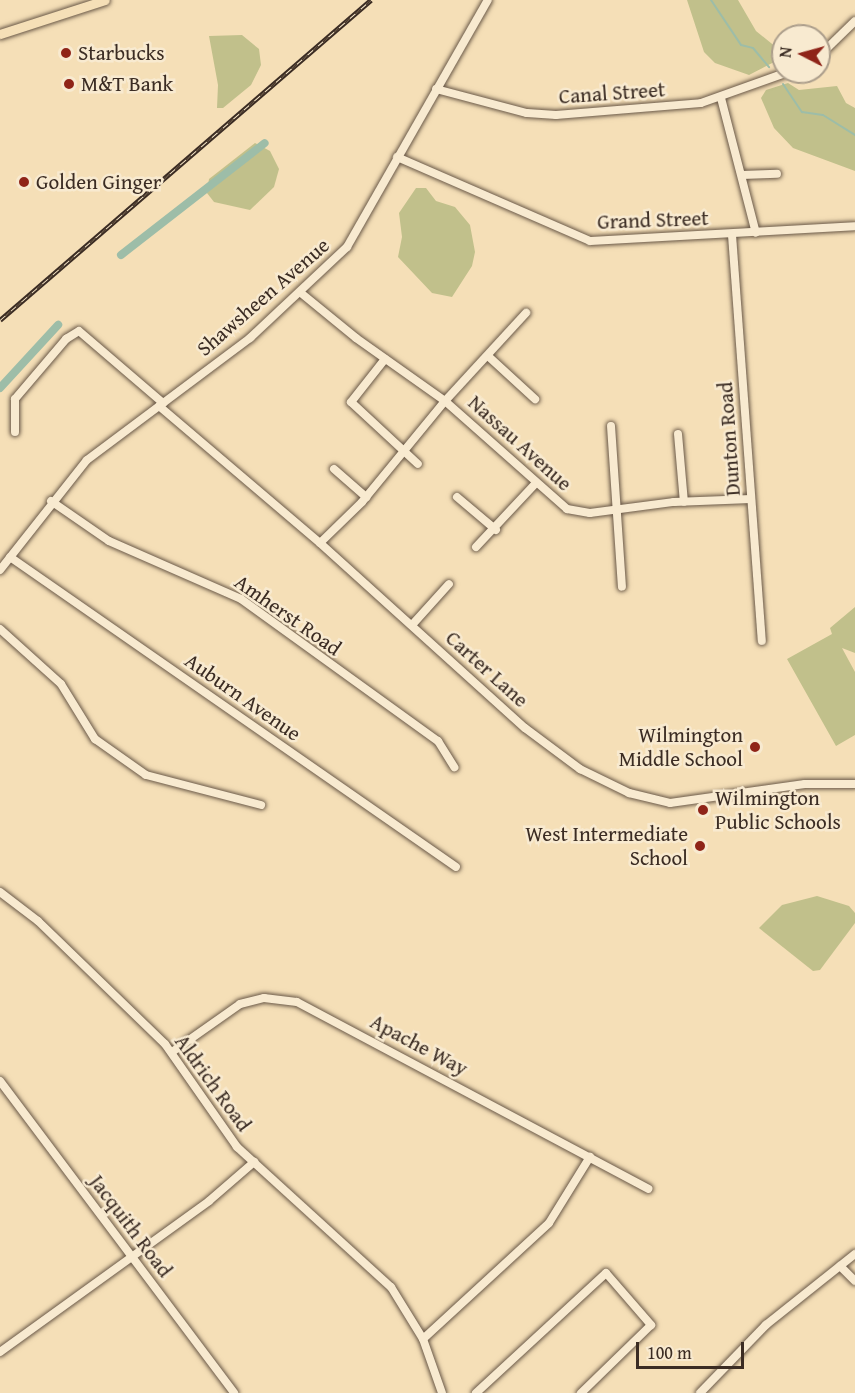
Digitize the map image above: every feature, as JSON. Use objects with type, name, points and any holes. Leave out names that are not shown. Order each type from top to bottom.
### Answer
[{"type":"main road","points":[[0,34],[105,0]]},
{"type":"street","name":"Shawsheen Avenue","points":[[0,570],[51,501],[97,451],[161,404],[302,293],[354,238],[397,157],[488,0]]},
{"type":"street","points":[[831,44],[855,21]]},
{"type":"street","name":"Canal Street","points":[[436,89],[540,115],[679,106],[721,98],[771,79]]},
{"type":"street","points":[[721,98],[756,233]]},
{"type":"street","name":"Grand Street","points":[[397,157],[590,241],[732,235],[855,226]]},
{"type":"street","points":[[742,175],[777,174]]},
{"type":"street","name":"Dunton Road","points":[[732,235],[740,300],[751,499],[762,641]]},
{"type":"street","name":"Nassau Avenue","points":[[302,293],[384,359],[445,401],[535,484],[574,511],[751,499]]},
{"type":"street","points":[[320,543],[366,497],[445,401],[526,313]]},
{"type":"street","name":"Carter Lane","points":[[15,432],[14,405],[17,397],[77,332],[86,334],[161,404],[557,754],[629,793],[680,803],[805,784],[855,784]]},
{"type":"street","points":[[488,356],[535,399]]},
{"type":"street","points":[[384,359],[351,402],[418,464]]},
{"type":"street","points":[[611,426],[622,588]]},
{"type":"street","points":[[678,434],[684,502]]},
{"type":"street","points":[[334,469],[366,497]]},
{"type":"street","points":[[476,547],[496,530],[535,484]]},
{"type":"street","points":[[457,497],[496,530]]},
{"type":"street","name":"Amherst Road","points":[[51,501],[109,541],[240,599],[438,741],[453,767]]},
{"type":"street","name":"Auburn Avenue","points":[[10,557],[456,867]]},
{"type":"street","points":[[412,625],[449,584]]},
{"type":"street","points":[[0,629],[61,684],[95,739],[146,776],[261,805]]},
{"type":"street","name":"Aldrich Road","points":[[0,892],[38,921],[172,1052],[214,1120],[254,1162],[391,1287],[423,1339],[442,1393]]},
{"type":"street","name":"Apache Way","points":[[172,1052],[232,1007],[260,999],[289,1000],[312,1008],[648,1189]]},
{"type":"street","name":"Jacquith Road","points":[[0,1081],[234,1393]]},
{"type":"street","points":[[423,1339],[549,1223],[590,1157]]},
{"type":"street","points":[[0,1351],[232,1184],[254,1162]]},
{"type":"street","points":[[700,1393],[766,1325],[855,1254]]},
{"type":"street","points":[[840,1266],[855,1281]]},
{"type":"street","points":[[476,1393],[606,1273],[651,1325],[581,1393]]},
{"type":"shaded area","points":[[687,0],[738,0],[756,31],[771,43],[771,64],[749,75],[715,63],[704,52]]},
{"type":"shaded area","points":[[242,35],[259,49],[261,65],[251,85],[223,108],[217,108],[218,85],[209,36]]},
{"type":"shaded area","points":[[785,84],[790,84],[799,90],[837,86],[846,103],[855,108],[855,171],[793,148],[774,128],[761,98],[766,90]]},
{"type":"shaded area","points":[[255,143],[270,151],[279,169],[274,187],[250,210],[214,202],[207,193],[209,179]]},
{"type":"shaded area","points":[[416,188],[426,188],[436,201],[455,207],[470,225],[475,252],[472,266],[452,297],[432,293],[398,257],[402,237],[399,213]]},
{"type":"shaded area","points":[[855,607],[855,653],[842,648],[855,672],[855,735],[836,746],[787,659],[832,634],[830,628]]},
{"type":"shaded area","points":[[817,896],[849,906],[855,913],[855,923],[820,970],[813,971],[759,928],[782,905]]},
{"type":"waterway","points":[[711,0],[741,45],[753,48],[769,67]]},
{"type":"waterway","points":[[783,84],[802,112],[823,115],[855,135]]},
{"type":"waterway","points":[[121,255],[265,143]]},
{"type":"waterway","points":[[0,388],[58,325]]},
{"type":"railway","points":[[0,320],[371,0]]},
{"type":"place","name":"Starbucks","points":[[66,53]]},
{"type":"place","name":"M&T Bank","points":[[69,84]]},
{"type":"place","name":"Golden Ginger","points":[[24,182]]},
{"type":"place","name":"Wilmington Middle School","points":[[755,747]]},
{"type":"place","name":"Wilmington Public Schools","points":[[703,810]]},
{"type":"place","name":"West Intermediate School","points":[[700,846]]}]
